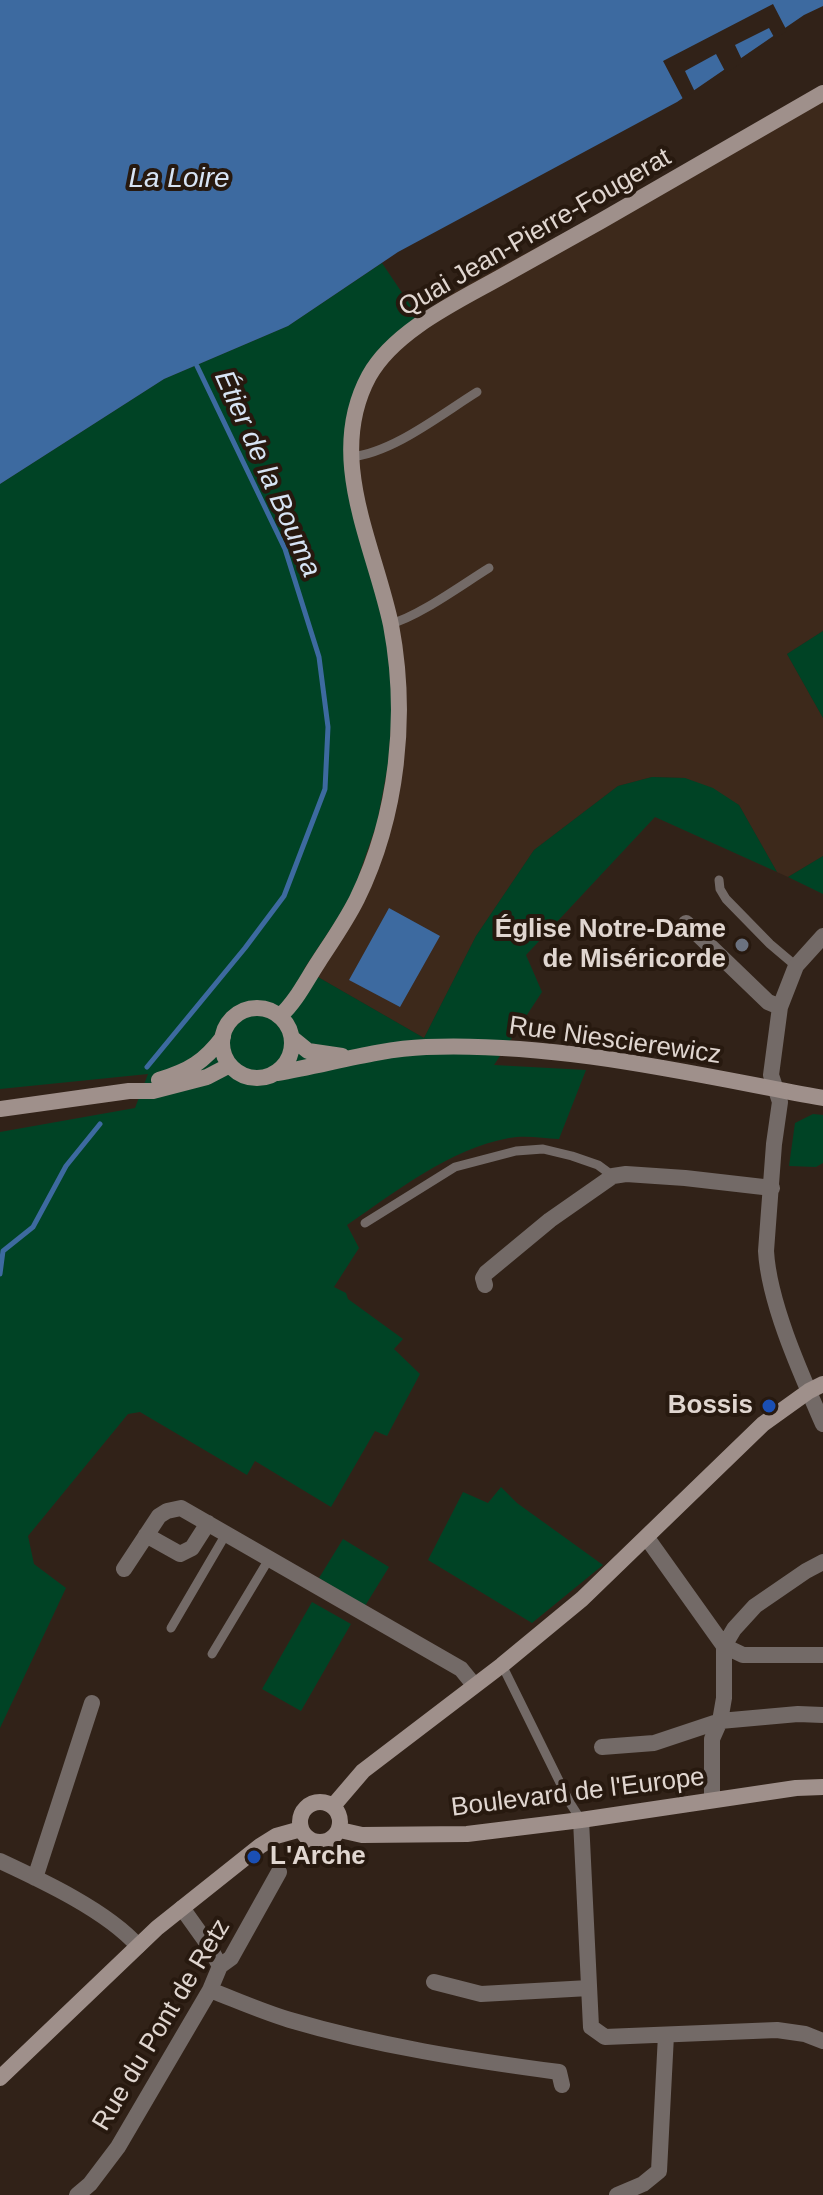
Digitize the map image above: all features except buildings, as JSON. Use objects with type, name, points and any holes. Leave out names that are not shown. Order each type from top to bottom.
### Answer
[{"type":"street","name":"Quai Jean-Pierre-Fougerat","points":[[280,1016],[357,898],[389,806],[398,744],[397,673],[390,624],[352,479],[352,436],[358,406],[369,376],[384,356],[420,325],[446,308],[823,93]]},
{"type":"street","points":[[686,923],[768,1002],[780,1007]]},
{"type":"street","points":[[823,936],[796,966],[780,1007],[771,1075],[780,1102],[767,1233],[767,1267],[773,1292],[816,1388],[823,1424]]},
{"type":"street","points":[[129,1091],[190,1069],[210,1054],[223,1037],[228,1024],[242,1011],[262,1008],[280,1016],[292,1038],[290,1055],[277,1073],[263,1078],[250,1077],[237,1072],[230,1065],[223,1052],[223,1037]]},
{"type":"street","name":"Rue Niescierewicz","points":[[292,1038],[312,1052],[351,1057]]},
{"type":"street","name":"Rue Niescierewicz","points":[[277,1073],[351,1057],[425,1047],[534,1049],[623,1061],[823,1098]]},
{"type":"street","points":[[0,1109],[129,1091],[153,1091],[207,1077],[230,1065]]},
{"type":"street","points":[[485,1285],[483,1278],[486,1273],[550,1220],[613,1176],[671,1177],[772,1188]]},
{"type":"street","points":[[333,1806],[363,1771],[502,1665],[582,1599],[763,1424],[816,1388]]},
{"type":"street","points":[[124,1569],[159,1516],[181,1508],[461,1669],[474,1685]]},
{"type":"street","points":[[146,1535],[180,1554],[192,1548],[208,1523]]},
{"type":"street","points":[[647,1538],[724,1646],[743,1655],[823,1655]]},
{"type":"street","points":[[712,1800],[712,1739],[720,1721],[724,1698],[724,1646],[734,1629],[755,1606],[823,1562]]},
{"type":"street","points":[[35,1878],[92,1703]]},
{"type":"street","points":[[602,1747],[654,1743],[720,1721],[798,1714],[823,1715]]},
{"type":"street","name":"Boulevard de l'Europe","points":[[340,1830],[362,1835],[467,1834],[796,1788],[823,1787]]},
{"type":"street","points":[[321,1801],[333,1806],[340,1816],[340,1830],[324,1842],[310,1840],[301,1829],[301,1816],[308,1805],[321,1801]]},
{"type":"street","points":[[581,1820],[591,2027],[605,2037],[777,2030],[805,2034],[823,2041]]},
{"type":"street","points":[[0,2078],[182,1908],[260,1846],[276,1836],[301,1829]]},
{"type":"street","points":[[0,1861],[124,1930],[138,1946]]},
{"type":"street","name":"Rue du Pont de Retz","points":[[77,2195],[90,2184],[118,2147],[210,1990],[220,1966],[231,1958],[279,1872]]},
{"type":"street","points":[[182,1908],[220,1966]]},
{"type":"street","points":[[434,1982],[481,1994],[589,1988]]},
{"type":"street","points":[[210,1990],[287,2019],[373,2042],[423,2053],[559,2072],[562,2085]]},
{"type":"street","points":[[617,2195],[643,2184],[659,2171],[666,2035]]},
{"type":"lane","points":[[351,457],[388,448],[477,392]]},
{"type":"lane","points":[[390,624],[399,622],[489,568]]},
{"type":"lane","points":[[719,880],[726,899],[796,966]]},
{"type":"lane","points":[[365,1223],[455,1167],[516,1151],[543,1149],[572,1156],[598,1165],[613,1176]]},
{"type":"lane","points":[[171,1628],[226,1534]]},
{"type":"lane","points":[[212,1654],[269,1559]]},
{"type":"lane","points":[[502,1665],[581,1820]]},
{"type":"shaded area","points":[[823,87],[823,631],[787,654],[823,718],[823,856],[788,877],[777,872],[739,805],[685,778],[652,777],[618,786],[534,850],[476,936],[424,1038],[304,969],[337,919],[346,464],[381,347],[450,294],[684,168]]},
{"type":"green space","points":[[382,263],[419,318],[381,347],[347,433],[385,627],[393,700],[388,765],[377,823],[354,889],[304,969],[424,1038],[476,936],[534,850],[618,786],[652,777],[685,778],[713,788],[739,805],[777,872],[655,817],[526,955],[542,992],[494,1065],[586,1070],[559,1139],[515,1137],[465,1151],[404,1185],[347,1225],[359,1248],[334,1287],[346,1293],[348,1299],[403,1339],[394,1349],[420,1374],[387,1436],[375,1431],[331,1507],[255,1461],[247,1475],[140,1412],[128,1414],[28,1536],[34,1564],[66,1588],[0,1728],[0,1132],[135,1108],[148,1074],[0,1089],[0,484],[164,379],[288,326]]},
{"type":"green space","points":[[823,631],[823,718],[787,654]]},
{"type":"green space","points":[[823,856],[823,894],[788,877]]},
{"type":"green space","points":[[813,1114],[823,1115],[823,1163],[816,1167],[789,1166],[795,1123]]},
{"type":"green space","points":[[501,1487],[517,1503],[603,1565],[532,1623],[428,1560],[463,1492],[488,1503]]},
{"type":"green space","points":[[343,1539],[389,1567],[365,1606],[319,1578]]},
{"type":"green space","points":[[312,1602],[351,1624],[301,1711],[262,1689]]},
{"type":"water","name":"La Loire","points":[[0,0],[823,0],[823,6],[804,15],[677,102],[398,252],[288,326],[164,379],[0,484]]},
{"type":"water","points":[[389,908],[440,936],[400,1007],[349,980]]},
{"type":"pier","points":[[773,4],[787,31],[775,39],[769,28],[735,45],[743,62],[726,73],[716,54],[685,71],[695,92],[683,99],[663,61]]},
{"type":"waterway","name":"Étier de la Bouma","points":[[147,1067],[284,896],[325,789],[328,727],[319,657],[285,549],[197,366]]},
{"type":"waterway","name":"Étier de la Bouma","points":[[0,1274],[3,1251],[33,1227],[66,1166],[100,1124]]},
{"type":"place","name":"Église Notre-Dame de Miséricorde","points":[[742,945]]},
{"type":"place","name":"Bossis","points":[[769,1406]]},
{"type":"place","name":"L'Arche","points":[[254,1857]]}]
